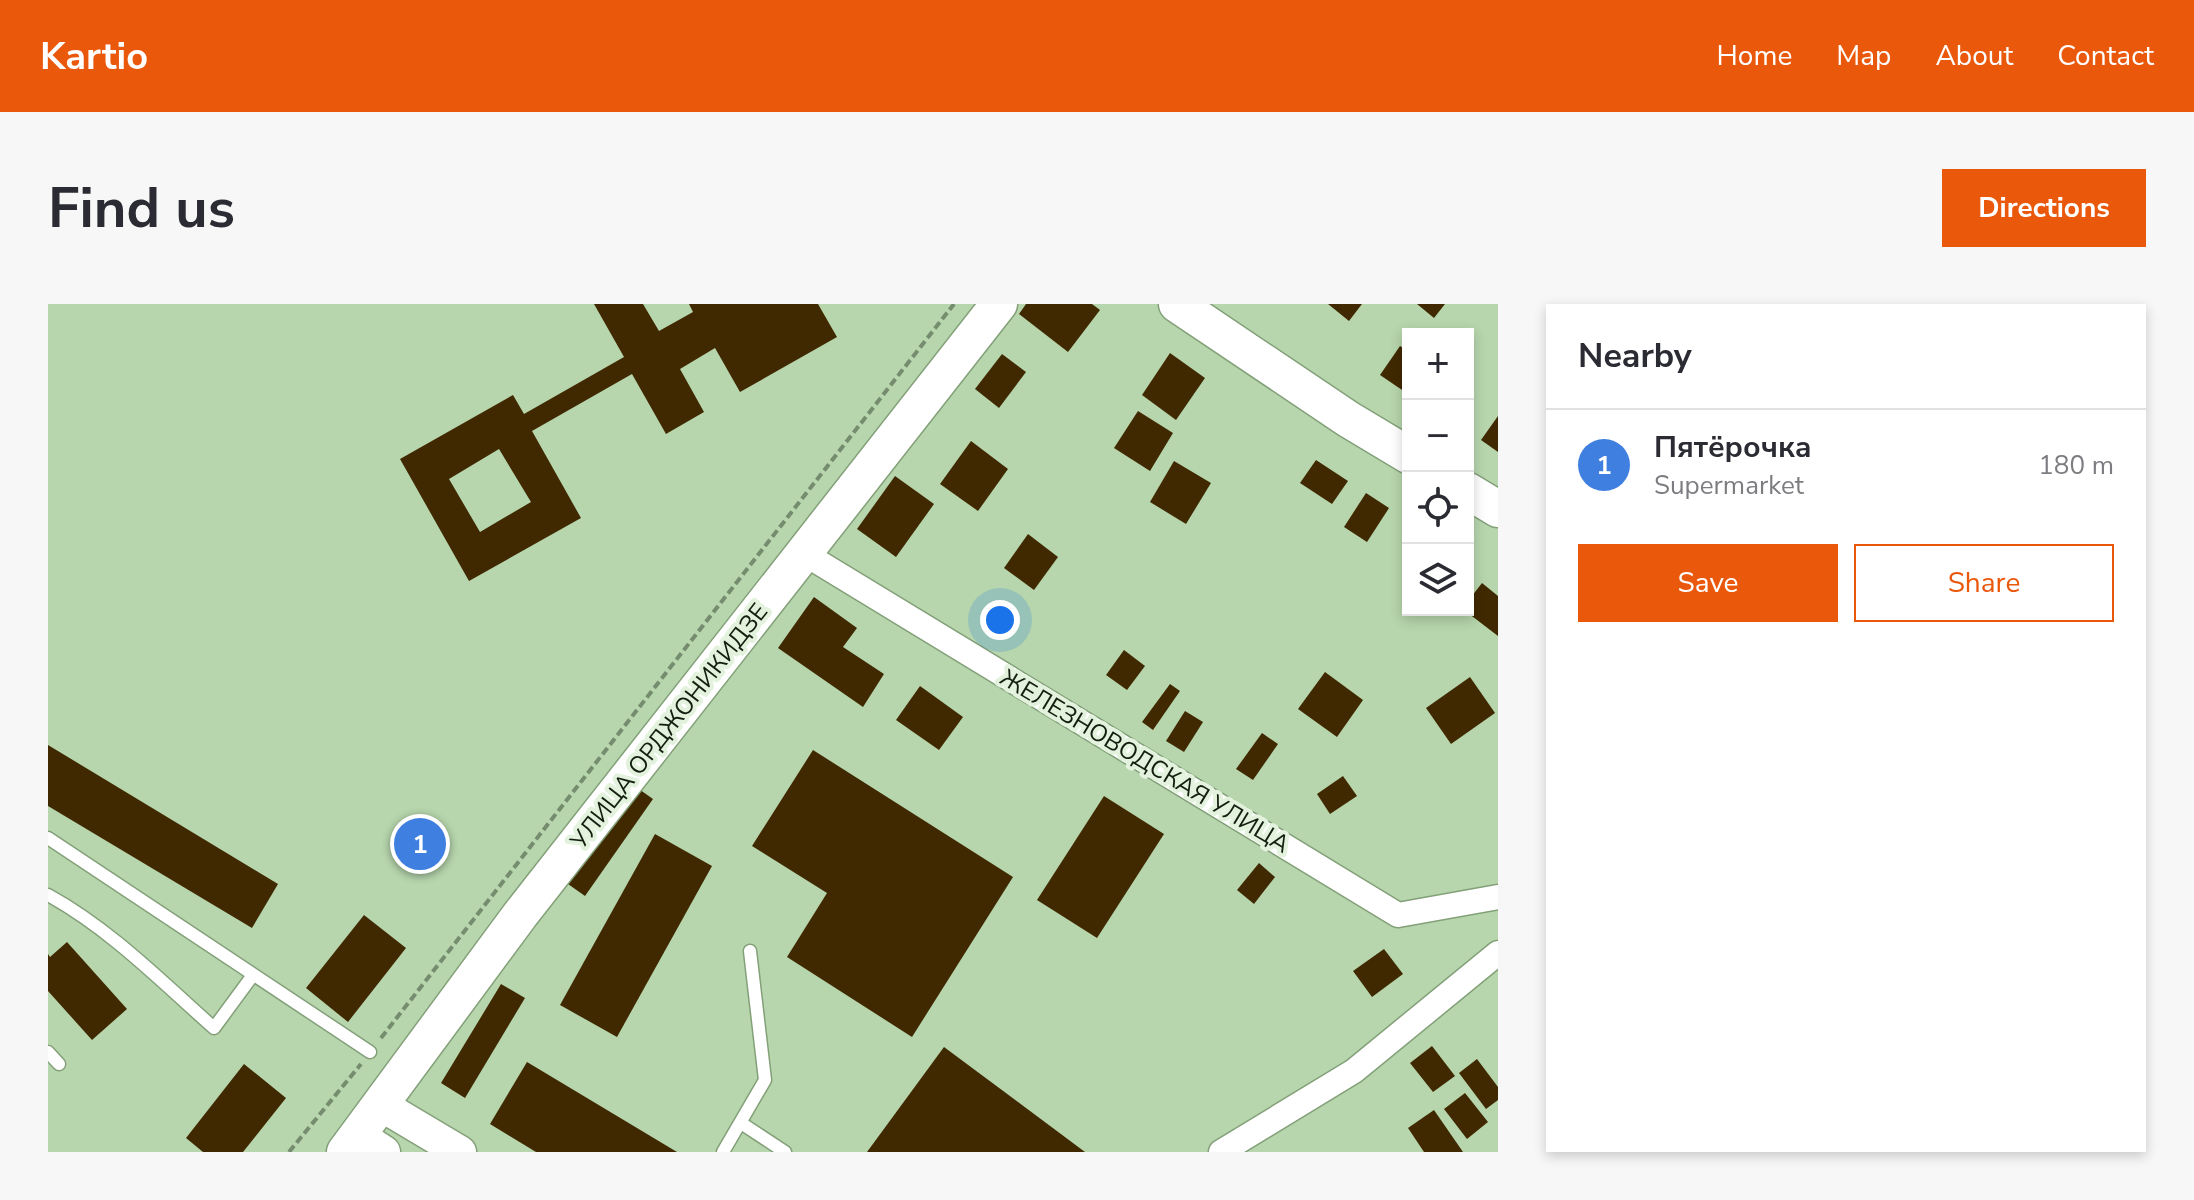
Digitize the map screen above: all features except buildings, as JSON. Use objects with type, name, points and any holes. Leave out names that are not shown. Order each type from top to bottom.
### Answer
[{"type":"main road","name":"УЛИЦА ОРДЖОНИКИДЗЕ","points":[[362,1146],[381,1105],[520,915],[999,304]]},
{"type":"main road","points":[[1177,304],[1348,419],[1402,451]]},
{"type":"main road","points":[[1474,495],[1498,509]]},
{"type":"street","name":"ЖЕЛЕЗНОВОДСКАЯ УЛИЦА","points":[[805,554],[1398,915],[1498,897]]},
{"type":"street","points":[[1221,1152],[1354,1071],[1498,953]]},
{"type":"street","points":[[381,1105],[460,1152]]},
{"type":"lane","points":[[48,838],[370,1052]]},
{"type":"lane","points":[[48,895],[74,909],[119,945],[214,1028],[253,975]]},
{"type":"lane","points":[[723,1152],[765,1080],[750,951]]},
{"type":"lane","points":[[48,1052],[59,1064]]},
{"type":"lane","points":[[741,1123],[785,1152]]},
{"type":"path","points":[[289,1152],[954,304]]},
{"type":"place","name":"Пятёрочка","points":[[420,844]]}]
